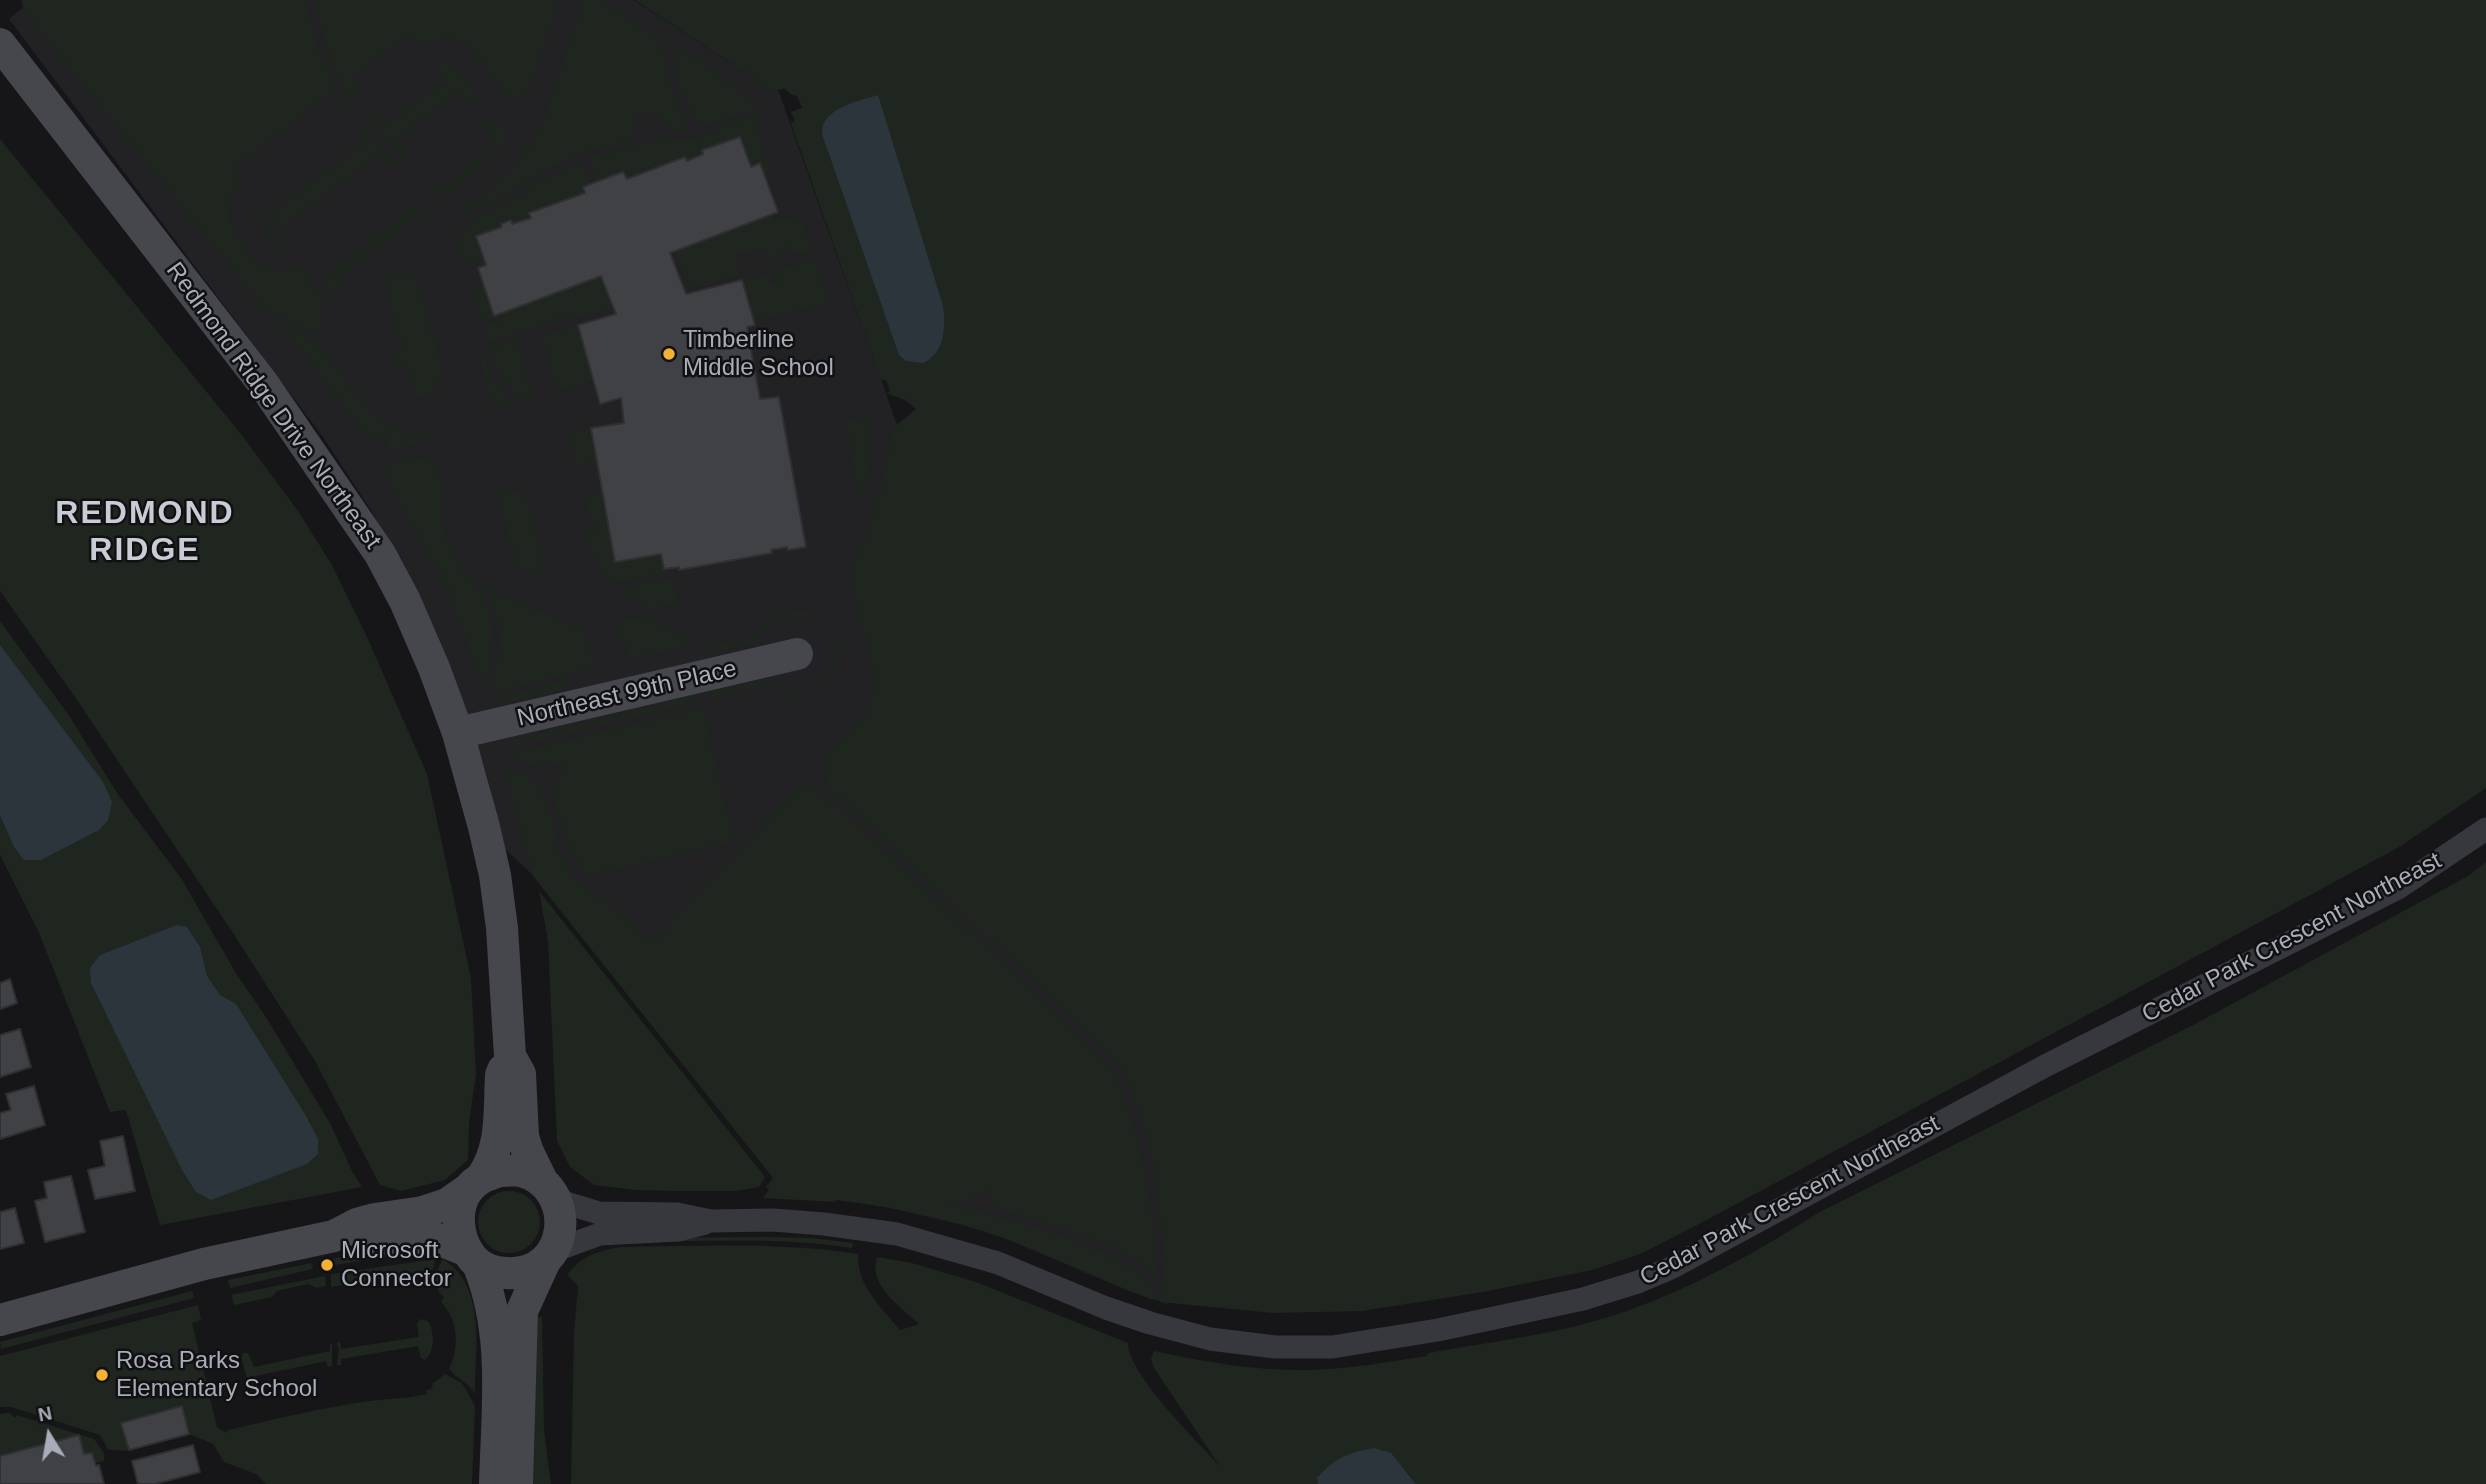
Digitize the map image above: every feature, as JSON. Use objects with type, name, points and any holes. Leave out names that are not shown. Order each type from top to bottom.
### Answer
[{"type":"street","name":"Redmond Ridge Drive Northeast","points":[[0,44],[262,382],[380,554],[430,657],[458,733],[495,875],[502,928],[510,1056],[520,1074],[523,1136],[527,1150],[561,1217],[550,1256],[522,1311],[517,1484]]},
{"type":"street","name":"Northeast 99th Place","points":[[458,733],[797,654]]},
{"type":"street","name":"Cedar Park Crescent Northeast","points":[[548,1187],[566,1203],[599,1213],[677,1214],[711,1221],[773,1220],[824,1224],[923,1240],[998,1263],[1130,1317],[1210,1339],[1275,1347],[1332,1347],[1438,1331],[1583,1299],[1654,1276],[2045,1066],[2398,888],[2486,830]]},
{"type":"street","name":"Redmond Ridge Drive Northeast","points":[[495,1484],[497,1330],[491,1297],[458,1224],[459,1211],[474,1184],[491,1164],[495,1151],[501,1075],[510,1056]]},
{"type":"street","points":[[0,1320],[204,1264],[334,1236],[375,1219],[412,1215],[447,1204],[474,1184],[500,1171],[519,1171],[548,1187]]},
{"type":"street","name":"Cedar Park Crescent Northeast","points":[[550,1256],[600,1234],[678,1230],[711,1221]]},
{"type":"street","points":[[334,1236],[378,1241],[425,1237],[446,1241],[472,1258],[504,1273],[517,1273],[550,1256]]},
{"type":"shaded area","points":[[21,0],[307,0],[321,54],[347,104],[341,106],[331,94],[234,169],[243,184],[231,200],[228,212],[236,233],[258,263],[277,272],[299,266],[324,298],[321,312],[322,339],[265,310],[31,21]]},
{"type":"shaded area","points":[[32,0],[634,0],[754,78],[775,81],[912,467],[1133,1064],[1164,1158],[1168,1304],[1129,1291],[1002,1237],[882,1206],[502,846],[487,775],[457,686],[414,589],[371,510],[323,437],[9,19]]},
{"type":"shaded area","points":[[315,0],[560,0],[529,92],[524,98],[507,97],[473,51],[463,43],[438,40],[421,47],[409,34],[351,79],[361,92],[353,100],[328,53]]},
{"type":"shaded area","points":[[582,0],[600,0],[659,38],[674,91],[690,132],[671,131],[654,114],[640,114],[632,122],[632,137],[626,142],[590,150],[540,173],[513,194],[473,211],[460,213],[492,188],[520,159],[531,143],[557,83]]},
{"type":"shaded area","points":[[635,0],[2486,0],[2486,788],[2401,846],[1640,1254],[1592,1270],[1483,1292],[1362,1311],[1273,1313],[1160,1302],[1163,1247],[1155,1178],[1139,1112],[1117,1061],[829,788],[825,759],[865,713],[872,699],[873,672],[850,575],[880,495],[892,429],[916,409],[905,400],[886,393],[890,391],[886,380],[881,380],[791,123],[795,121],[791,112],[802,108],[797,96],[784,88],[770,93],[754,78]]},
{"type":"shaded area","points":[[668,43],[743,93],[762,115],[739,114],[709,126],[695,122],[676,77]]},
{"type":"shaded area","points":[[442,61],[451,63],[474,91],[475,99],[468,105],[458,93],[397,139],[407,153],[403,157],[368,117],[376,111],[387,124],[446,79],[436,66]]},
{"type":"shaded area","points":[[878,95],[943,306],[944,330],[940,346],[936,353],[923,363],[906,361],[899,355],[822,134],[823,125],[834,112]]},
{"type":"shaded area","points":[[489,121],[496,122],[504,129],[504,144],[484,166],[442,198],[437,191],[496,144],[483,127]]},
{"type":"shaded area","points":[[737,121],[756,121],[770,172],[764,174],[759,163],[751,167],[711,146],[702,150],[703,154],[687,161],[685,157],[627,179],[623,172],[595,182],[590,156],[638,143],[656,142],[662,135],[688,139],[699,137]]},
{"type":"shaded area","points":[[361,122],[397,162],[388,166],[378,155],[280,230],[269,215],[367,140],[357,126]]},
{"type":"shaded area","points":[[0,139],[241,434],[298,511],[332,565],[427,774],[471,978],[476,1074],[469,1123],[468,1160],[445,1180],[401,1191],[380,1185],[315,1061],[75,697],[0,591]]},
{"type":"shaded area","points":[[581,163],[586,166],[590,184],[583,187],[585,193],[530,213],[531,218],[512,224],[511,220],[501,224],[502,227],[476,236],[486,265],[480,267],[478,263],[467,266],[456,238],[474,218],[516,199],[541,180]]},
{"type":"shaded area","points":[[418,204],[424,212],[349,270],[339,281],[331,297],[319,281]]},
{"type":"shaded area","points":[[253,207],[285,248],[274,245],[252,218]]},
{"type":"shaded area","points":[[771,215],[773,219],[802,219],[814,254],[792,254],[788,246],[778,251],[777,257],[769,261],[769,266],[766,267],[760,249],[736,255],[741,274],[689,288],[675,251]]},
{"type":"shaded area","points":[[816,260],[831,302],[754,322],[742,280],[767,273],[770,284],[778,282],[775,271]]},
{"type":"shaded area","points":[[400,271],[411,274],[419,283],[442,368],[441,380],[436,389],[416,398],[408,368],[397,365],[394,357],[402,347],[383,280]]},
{"type":"shaded area","points":[[601,276],[614,308],[571,320],[570,316],[553,321],[553,325],[516,332],[516,335],[488,342],[484,326],[501,320],[499,313]]},
{"type":"shaded area","points":[[482,285],[494,317],[482,321],[473,287]]},
{"type":"shaded area","points":[[279,324],[306,336],[322,349],[358,396],[381,420],[394,429],[410,433],[429,432],[431,440],[388,451],[385,437],[368,441],[308,359],[308,354],[305,356],[279,328]]},
{"type":"shaded area","points":[[578,325],[593,381],[556,392],[540,335]]},
{"type":"shaded area","points":[[518,341],[533,398],[519,402],[496,368],[489,348]]},
{"type":"shaded area","points":[[482,350],[490,373],[511,404],[493,409],[478,352]]},
{"type":"shaded area","points":[[869,416],[872,437],[870,458],[859,499],[845,421]]},
{"type":"shaded area","points":[[591,428],[597,462],[577,468],[567,432]]},
{"type":"shaded area","points":[[435,456],[444,493],[441,515],[445,536],[460,565],[479,587],[493,624],[490,665],[487,674],[481,679],[478,677],[464,632],[446,594],[450,591],[447,584],[442,586],[438,578],[442,576],[438,566],[433,568],[382,468],[389,464]]},
{"type":"shaded area","points":[[504,487],[521,493],[527,501],[547,575],[517,567],[495,489]]},
{"type":"shaded area","points":[[602,491],[615,562],[661,554],[666,573],[611,583],[606,578],[595,559],[586,531],[593,529],[584,496]]},
{"type":"shaded area","points":[[674,578],[678,604],[649,609],[617,588]]},
{"type":"shaded area","points":[[481,580],[504,596],[581,628],[590,644],[593,660],[591,669],[496,692],[491,688],[499,650],[499,629],[491,600]]},
{"type":"shaded area","points":[[796,611],[809,613],[808,617],[791,616],[779,620],[756,643],[707,652],[707,648],[750,637],[779,615]]},
{"type":"shaded area","points":[[647,617],[678,634],[688,646],[629,660],[618,622]]},
{"type":"shaded area","points":[[0,621],[70,717],[117,793],[181,878],[237,975],[264,1014],[330,1123],[362,1187],[160,1225],[126,1110],[110,1112],[39,933],[0,855]]},
{"type":"shaded area","points":[[836,636],[838,647],[835,669],[823,686],[814,691],[804,695],[792,695],[762,687],[713,699],[709,685],[725,689],[767,681],[792,692],[813,690],[821,685],[832,670],[835,650],[833,639]]},
{"type":"shaded area","points":[[0,645],[103,782],[112,802],[108,820],[99,830],[41,860],[24,860],[14,847],[0,815]]},
{"type":"shaded area","points":[[569,680],[570,688],[500,705],[497,697]]},
{"type":"shaded area","points":[[696,688],[699,702],[514,747],[512,740],[666,703],[673,695]]},
{"type":"shaded area","points":[[703,708],[734,842],[588,876],[569,846],[555,803],[553,781],[563,774],[561,764],[531,765],[513,758],[515,753]]},
{"type":"shaded area","points":[[512,768],[529,777],[547,800],[563,857],[571,871],[589,890],[632,921],[651,943],[808,779],[1089,1043],[1115,1073],[1144,1166],[1153,1216],[1157,1277],[1122,1251],[1065,1229],[997,1208],[990,1200],[990,1188],[970,1199],[949,1204],[1030,1226],[1091,1247],[1118,1260],[1139,1275],[1154,1292],[1153,1300],[1022,1245],[941,1219],[836,1200],[763,1198],[769,1190],[766,1187],[773,1178],[533,876],[507,781],[507,774]]},
{"type":"shaded area","points":[[2486,862],[2486,1484],[1416,1484],[1408,1473],[1317,1478],[1318,1484],[571,1484],[574,1332],[578,1286],[567,1275],[578,1263],[598,1252],[622,1247],[740,1246],[858,1254],[861,1276],[866,1286],[900,1330],[919,1324],[895,1303],[881,1286],[875,1267],[877,1257],[912,1263],[976,1282],[1128,1343],[1131,1356],[1151,1388],[1219,1465],[1154,1368],[1151,1359],[1154,1351],[1250,1367],[1289,1370],[1338,1368],[1427,1356],[1428,1353],[1558,1330],[1640,1306],[1701,1280],[1818,1213],[2195,1024],[2468,876]]},
{"type":"shaded area","points":[[539,891],[765,1177],[759,1187],[736,1191],[635,1190],[594,1185],[570,1167],[557,1141],[548,941]]},
{"type":"shaded area","points":[[177,925],[187,927],[200,947],[207,976],[220,995],[236,1004],[318,1139],[318,1154],[307,1164],[211,1200],[196,1192],[182,1170],[91,983],[90,968],[100,955]]},
{"type":"shaded area","points":[[503,1191],[515,1191],[531,1200],[538,1210],[538,1234],[531,1244],[515,1253],[503,1253],[492,1248],[483,1239],[478,1228],[478,1216],[483,1205],[492,1196]]},
{"type":"shaded area","points":[[621,1238],[812,1238],[853,1243],[852,1248],[766,1241],[621,1242]]},
{"type":"shaded area","points":[[394,1246],[403,1254],[323,1267],[322,1261]]},
{"type":"shaded area","points":[[436,1259],[432,1270],[331,1287],[331,1274]]},
{"type":"shaded area","points":[[443,1259],[457,1271],[467,1286],[472,1302],[476,1321],[475,1395],[469,1386],[449,1369],[456,1343],[454,1325],[441,1302],[444,1297],[436,1284],[438,1269]]},
{"type":"shaded area","points":[[311,1263],[313,1269],[230,1288],[228,1280]]},
{"type":"shaded area","points":[[325,1276],[326,1286],[317,1288],[308,1284],[277,1291],[272,1297],[234,1305],[231,1295]]},
{"type":"shaded area","points":[[192,1291],[194,1298],[1,1349],[0,1342]]},
{"type":"shaded area","points":[[198,1305],[201,1320],[192,1323],[217,1427],[226,1433],[228,1430],[316,1410],[423,1395],[445,1374],[462,1383],[475,1406],[472,1484],[266,1484],[256,1474],[224,1462],[213,1444],[189,1434],[181,1406],[121,1423],[129,1450],[123,1451],[108,1450],[100,1435],[11,1407],[0,1407],[0,1356]]},
{"type":"shaded area","points":[[526,1316],[542,1317],[544,1430],[551,1484],[529,1484]]},
{"type":"shaded area","points":[[420,1319],[428,1321],[433,1336],[431,1352],[425,1360],[421,1358],[418,1346],[341,1359],[341,1365],[337,1365],[337,1343],[340,1342],[341,1349],[419,1337],[417,1323]]},
{"type":"shaded area","points":[[330,1344],[332,1366],[328,1367],[326,1361],[256,1376],[259,1390],[256,1394],[251,1392],[241,1357],[243,1353],[248,1353],[254,1367],[330,1351]]},
{"type":"shaded area","points":[[10,1413],[15,1418],[17,1415],[94,1439],[104,1453],[104,1461],[95,1463],[92,1453],[84,1454],[79,1435],[0,1456],[0,1414]]},
{"type":"shaded area","points":[[1374,1448],[1391,1453],[1416,1484],[1318,1484],[1317,1478],[1336,1461],[1349,1454]]},
{"type":"building","name":"Timberline Middle School","points":[[740,137],[751,167],[760,163],[778,212],[670,253],[686,294],[742,280],[755,325],[747,327],[760,399],[779,397],[806,547],[788,550],[787,547],[771,550],[772,553],[679,570],[679,567],[664,569],[661,554],[615,562],[591,428],[624,423],[621,398],[600,404],[578,325],[616,314],[601,276],[494,316],[478,268],[486,265],[476,236],[502,227],[501,224],[511,220],[512,224],[531,218],[529,213],[585,193],[583,187],[593,183],[623,172],[627,179],[685,157],[687,161],[703,154],[702,150]]},
{"type":"building","points":[[10,979],[17,1003],[0,1009],[0,983]]},
{"type":"building","points":[[20,1029],[31,1067],[0,1077],[0,1035]]},
{"type":"building","points":[[34,1086],[45,1125],[0,1139],[0,1113],[11,1110],[6,1094]]},
{"type":"building","points":[[123,1136],[135,1191],[95,1199],[88,1170],[105,1166],[100,1141]]},
{"type":"building","points":[[71,1176],[85,1232],[45,1242],[35,1201],[47,1198],[44,1182]]},
{"type":"building","points":[[15,1208],[24,1243],[0,1249],[0,1212]]},
{"type":"building","points":[[182,1406],[189,1434],[129,1450],[121,1423]]},
{"type":"building","points":[[79,1435],[84,1454],[92,1453],[96,1466],[99,1465],[104,1484],[0,1484],[0,1456]]},
{"type":"building","points":[[193,1445],[200,1472],[155,1484],[138,1484],[132,1461]]},
{"type":"place","name":"Timberline Middle School","points":[[669,354]]},
{"type":"place","name":"Microsoft Connector","points":[[327,1265]]},
{"type":"place","name":"Rosa Parks Elementary School","points":[[102,1375]]},
{"type":"district","name":"REDMOND RIDGE","points":[[145,532]]}]
